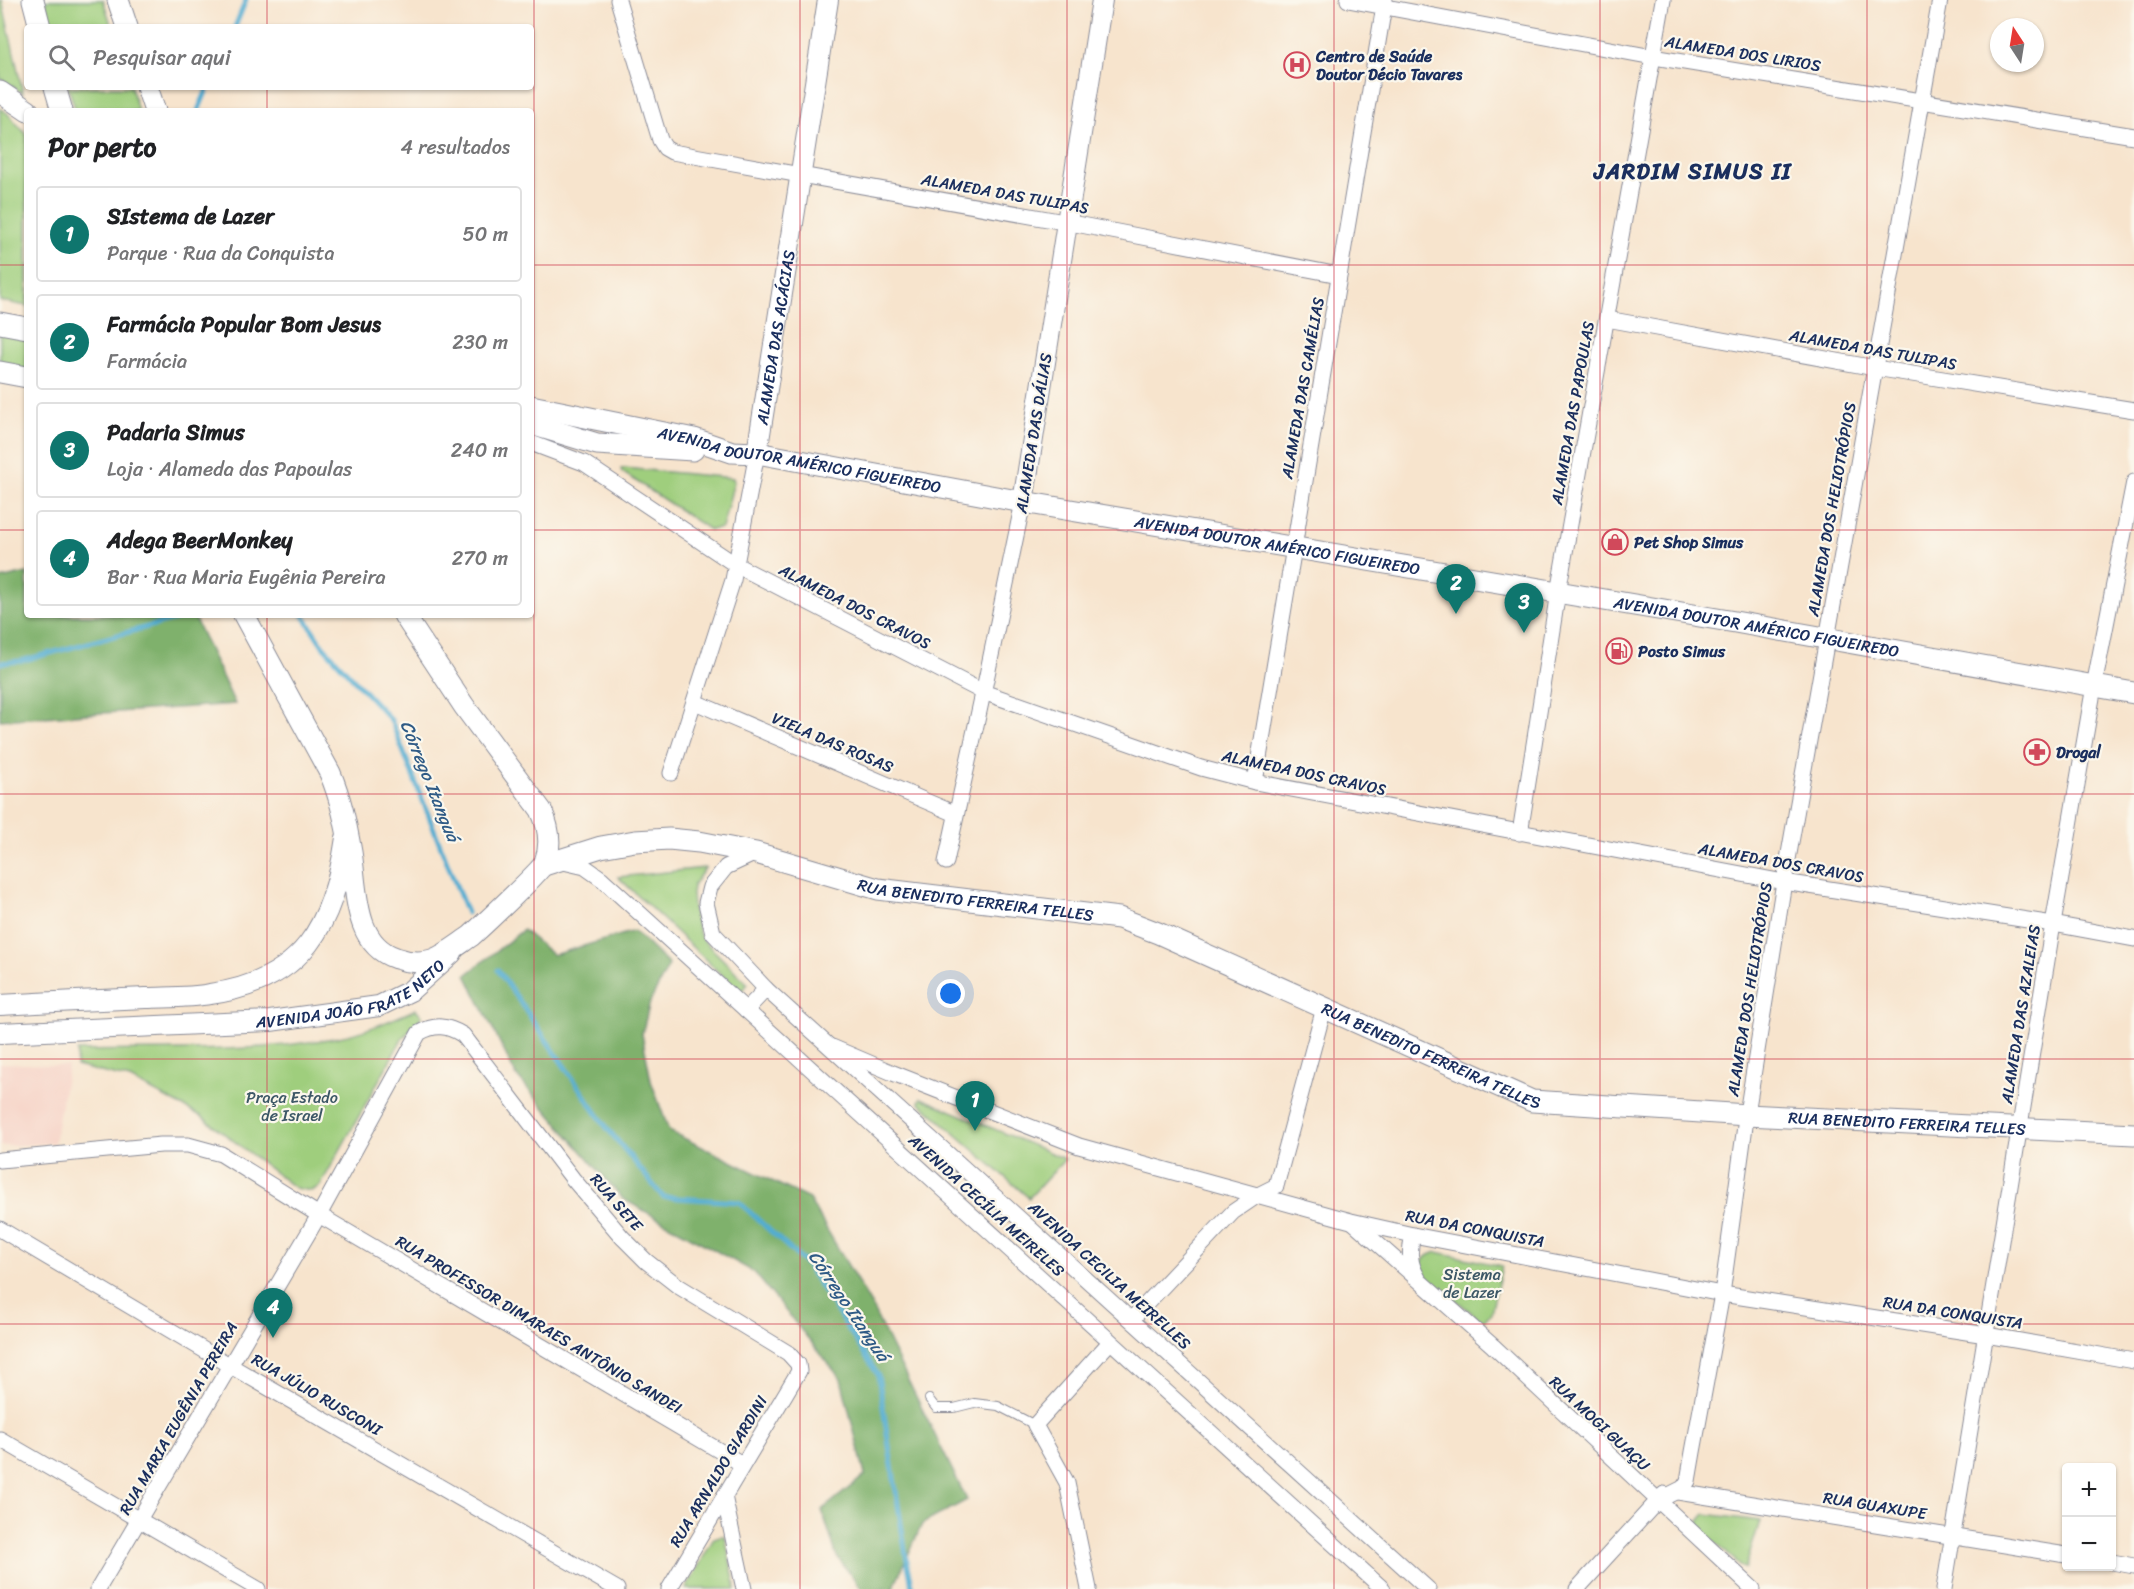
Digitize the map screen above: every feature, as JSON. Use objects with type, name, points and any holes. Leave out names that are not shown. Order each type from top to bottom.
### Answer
[{"type":"main road","points":[[33,0],[39,24]]},
{"type":"main road","points":[[118,0],[126,24]]},
{"type":"main road","points":[[56,90],[61,108]]},
{"type":"main road","points":[[148,90],[154,108]]},
{"type":"main road","points":[[0,92],[24,108]]},
{"type":"main road","points":[[0,323],[24,327]]},
{"type":"main road","points":[[0,372],[24,376]]},
{"type":"main road","name":"AVENIDA DOUTOR AMÉRICO FIGUEIREDO","points":[[534,407],[694,439],[732,452],[757,453],[1023,502],[1826,638],[2134,693]]},
{"type":"main road","points":[[534,437],[597,444],[732,452]]},
{"type":"main road","name":"AVENIDA JOÃO FRATE NETO","points":[[246,618],[330,773],[338,792],[347,831]]},
{"type":"main road","points":[[406,618],[464,706],[541,810],[547,823],[552,863]]},
{"type":"main road","points":[[347,831],[359,912],[366,930],[382,951],[408,961],[431,960],[471,935]]},
{"type":"main road","name":"RUA BENEDITO FERREIRA TELLES","points":[[552,863],[601,847],[635,841],[669,839],[699,842],[756,853],[879,889],[1119,918],[1158,933],[1532,1101],[1747,1115],[2134,1134]]},
{"type":"main road","name":"AVENIDA JOÃO FRATE NETO","points":[[471,935],[552,863]]},
{"type":"street","name":"ALAMEDA DAS TULIPAS","points":[[618,0],[660,140],[665,148],[672,152],[1066,222],[1339,275]]},
{"type":"street","name":"ALAMEDA DAS ACÁCIAS","points":[[671,773],[736,565],[757,453],[828,0]]},
{"type":"street","name":"ALAMEDA DAS DÁLIAS","points":[[946,862],[1023,502],[1102,0]]},
{"type":"street","name":"ALAMEDA DOS LIRIOS","points":[[1348,0],[1384,3],[1653,57],[2134,136]]},
{"type":"street","name":"ALAMEDA DAS PAPOULAS","points":[[1520,833],[1558,592],[1663,0]]},
{"type":"street","name":"ALAMEDA DOS HELIOTRÓPIOS","points":[[1657,1502],[1677,1492],[1688,1481],[1722,1294],[1747,1115],[1784,882],[1940,0]]},
{"type":"street","name":"ALAMEDA DAS CAMÉLIAS","points":[[1255,783],[1384,3]]},
{"type":"street","name":"ALAMEDA DAS TULIPAS","points":[[1607,319],[1875,368],[2134,410]]},
{"type":"street","name":"ALAMEDA DOS CRAVOS","points":[[534,438],[584,463],[736,565],[983,692],[1201,768],[1255,783],[1784,882],[2134,939]]},
{"type":"street","name":"ALAMEDA DAS AZALEIAS","points":[[1944,1589],[2053,924],[2094,686],[2134,482]]},
{"type":"street","name":"VIELA DAS ROSAS","points":[[695,702],[956,814]]},
{"type":"street","name":"AVENIDA JOÃO FRATE NETO","points":[[0,1005],[208,995],[242,988],[268,977],[294,960],[312,939],[328,911],[336,890],[347,831]]},
{"type":"street","name":"AVENIDA CECILIA MEIRELLES","points":[[756,853],[726,867],[714,879],[706,903],[713,933],[766,989],[1428,1589]]},
{"type":"street","name":"AVENIDA CECÍLIA MEIRELES","points":[[552,863],[585,867],[602,879],[1383,1589]]},
{"type":"street","name":"AVENIDA JOÃO FRATE NETO","points":[[0,1033],[270,1021],[380,1006],[410,991],[471,935]]},
{"type":"street","points":[[746,1010],[766,989]]},
{"type":"street","points":[[1132,1319],[1233,1212],[1276,1186],[1324,1008]]},
{"type":"street","name":"RUA MARIA EUGÊNIA PEREIRA","points":[[98,1589],[319,1215],[419,1033],[438,1026]]},
{"type":"street","name":"RUA SETE","points":[[438,1026],[452,1028],[463,1035],[573,1179],[622,1237],[646,1261],[678,1286],[788,1353],[798,1364],[799,1371]]},
{"type":"street","name":"RUA DA CONQUISTA","points":[[832,1047],[1079,1146],[1351,1221],[1722,1294],[1986,1335],[2134,1361]]},
{"type":"street","name":"RUA PROFESSOR DIMARAES ANTÔNIO SANDEI","points":[[0,1160],[161,1145],[188,1145],[221,1154],[319,1215],[742,1464]]},
{"type":"street","name":"RUA MOGI GUAÇU","points":[[1351,1221],[1493,1346],[1657,1502],[1753,1589]]},
{"type":"street","name":"RUA JÚLIO RUSCONI","points":[[0,1229],[616,1589]]},
{"type":"street","name":"RUA MOGI GUAÇU","points":[[1413,1234],[1410,1257],[1412,1268],[1421,1283]]},
{"type":"street","points":[[1089,1589],[1067,1483],[1035,1425],[1110,1342]]},
{"type":"street","name":"RUA ARNALDO GIARDINI","points":[[669,1589],[799,1371]]},
{"type":"street","points":[[0,1439],[258,1589]]},
{"type":"street","name":"ALAMEDA DOS HELIOTRÓPIOS","points":[[1577,1589],[1678,1480],[1693,1452]]},
{"type":"street","name":"RUA GUAXUPE","points":[[1677,1492],[2062,1554]]},
{"type":"street","points":[[724,1496],[744,1589]]},
{"type":"street","points":[[2116,1563],[2134,1566]]},
{"type":"lane","points":[[929,1399],[936,1408],[954,1408],[974,1403],[998,1406],[1035,1425]]},
{"type":"shaded area","points":[[0,1063],[68,1066],[54,1143],[0,1146]]},
{"type":"green space","points":[[0,0],[2,0],[23,93],[0,78]]},
{"type":"green space","points":[[45,0],[103,0],[111,24],[51,24]]},
{"type":"green space","points":[[69,90],[132,90],[137,108],[75,108]]},
{"type":"green space","points":[[0,108],[24,132],[24,305],[0,301]]},
{"type":"green space","points":[[0,333],[24,337],[24,369],[0,364]]},
{"type":"green space","points":[[621,469],[733,478],[734,482],[722,528],[710,530],[622,472]]},
{"type":"green space","points":[[24,574],[24,618],[194,618],[235,704],[0,720],[0,579]]},
{"type":"green space","points":[[705,868],[693,886],[694,915],[701,938],[748,984],[740,992],[618,877]]},
{"type":"green space","points":[[523,930],[553,955],[634,931],[669,965],[650,1002],[642,1034],[651,1081],[669,1131],[809,1199],[869,1301],[967,1500],[922,1524],[893,1589],[862,1589],[837,1557],[822,1510],[865,1475],[841,1379],[754,1272],[623,1199],[516,1075],[466,975]]},
{"type":"green space","name":"Praça Estado de Israel","points":[[416,1009],[422,1016],[402,1039],[320,1186],[311,1191],[295,1188],[201,1116],[130,1079],[76,1066],[77,1051],[238,1049],[334,1038],[366,1030]]},
{"type":"green space","points":[[921,1098],[1065,1159],[1029,1198],[919,1102]]},
{"type":"green space","name":"Sistema de Lazer","points":[[1437,1252],[1502,1266],[1491,1313],[1483,1322],[1425,1275],[1420,1263],[1427,1256]]},
{"type":"green space","points":[[1705,1514],[1760,1521],[1745,1569],[1699,1529],[1699,1521]]},
{"type":"green space","points":[[725,1536],[736,1589],[686,1589],[714,1538]]},
{"type":"waterway","name":"Córrego Itanguá","points":[[236,24],[246,0]]},
{"type":"waterway","name":"Córrego Itanguá","points":[[199,108],[207,90]]},
{"type":"waterway","points":[[0,663],[21,661],[181,618]]},
{"type":"waterway","name":"Córrego Itanguá","points":[[305,618],[323,646],[391,720],[467,913]]},
{"type":"waterway","name":"Córrego Itanguá","points":[[498,970],[607,1128],[663,1197],[739,1202],[806,1264],[878,1375],[913,1589]]},
{"type":"place","name":"Centro de Saúde Doutor Décio Tavares","points":[[1297,65]]},
{"type":"place","name":"Pet Shop Simus","points":[[1615,542]]},
{"type":"place","name":"Farmácia Popular Bom Jesus","points":[[1456,614]]},
{"type":"place","name":"Padaria Simus","points":[[1524,633]]},
{"type":"place","name":"Posto Simus","points":[[1619,651]]},
{"type":"place","name":"Drogal","points":[[2037,752]]},
{"type":"place","name":"SIstema de Lazer","points":[[975,1131]]},
{"type":"place","name":"Adega BeerMonkey","points":[[273,1338]]},
{"type":"district","name":"JARDIM SIMUS II","points":[[1693,171]]}]
